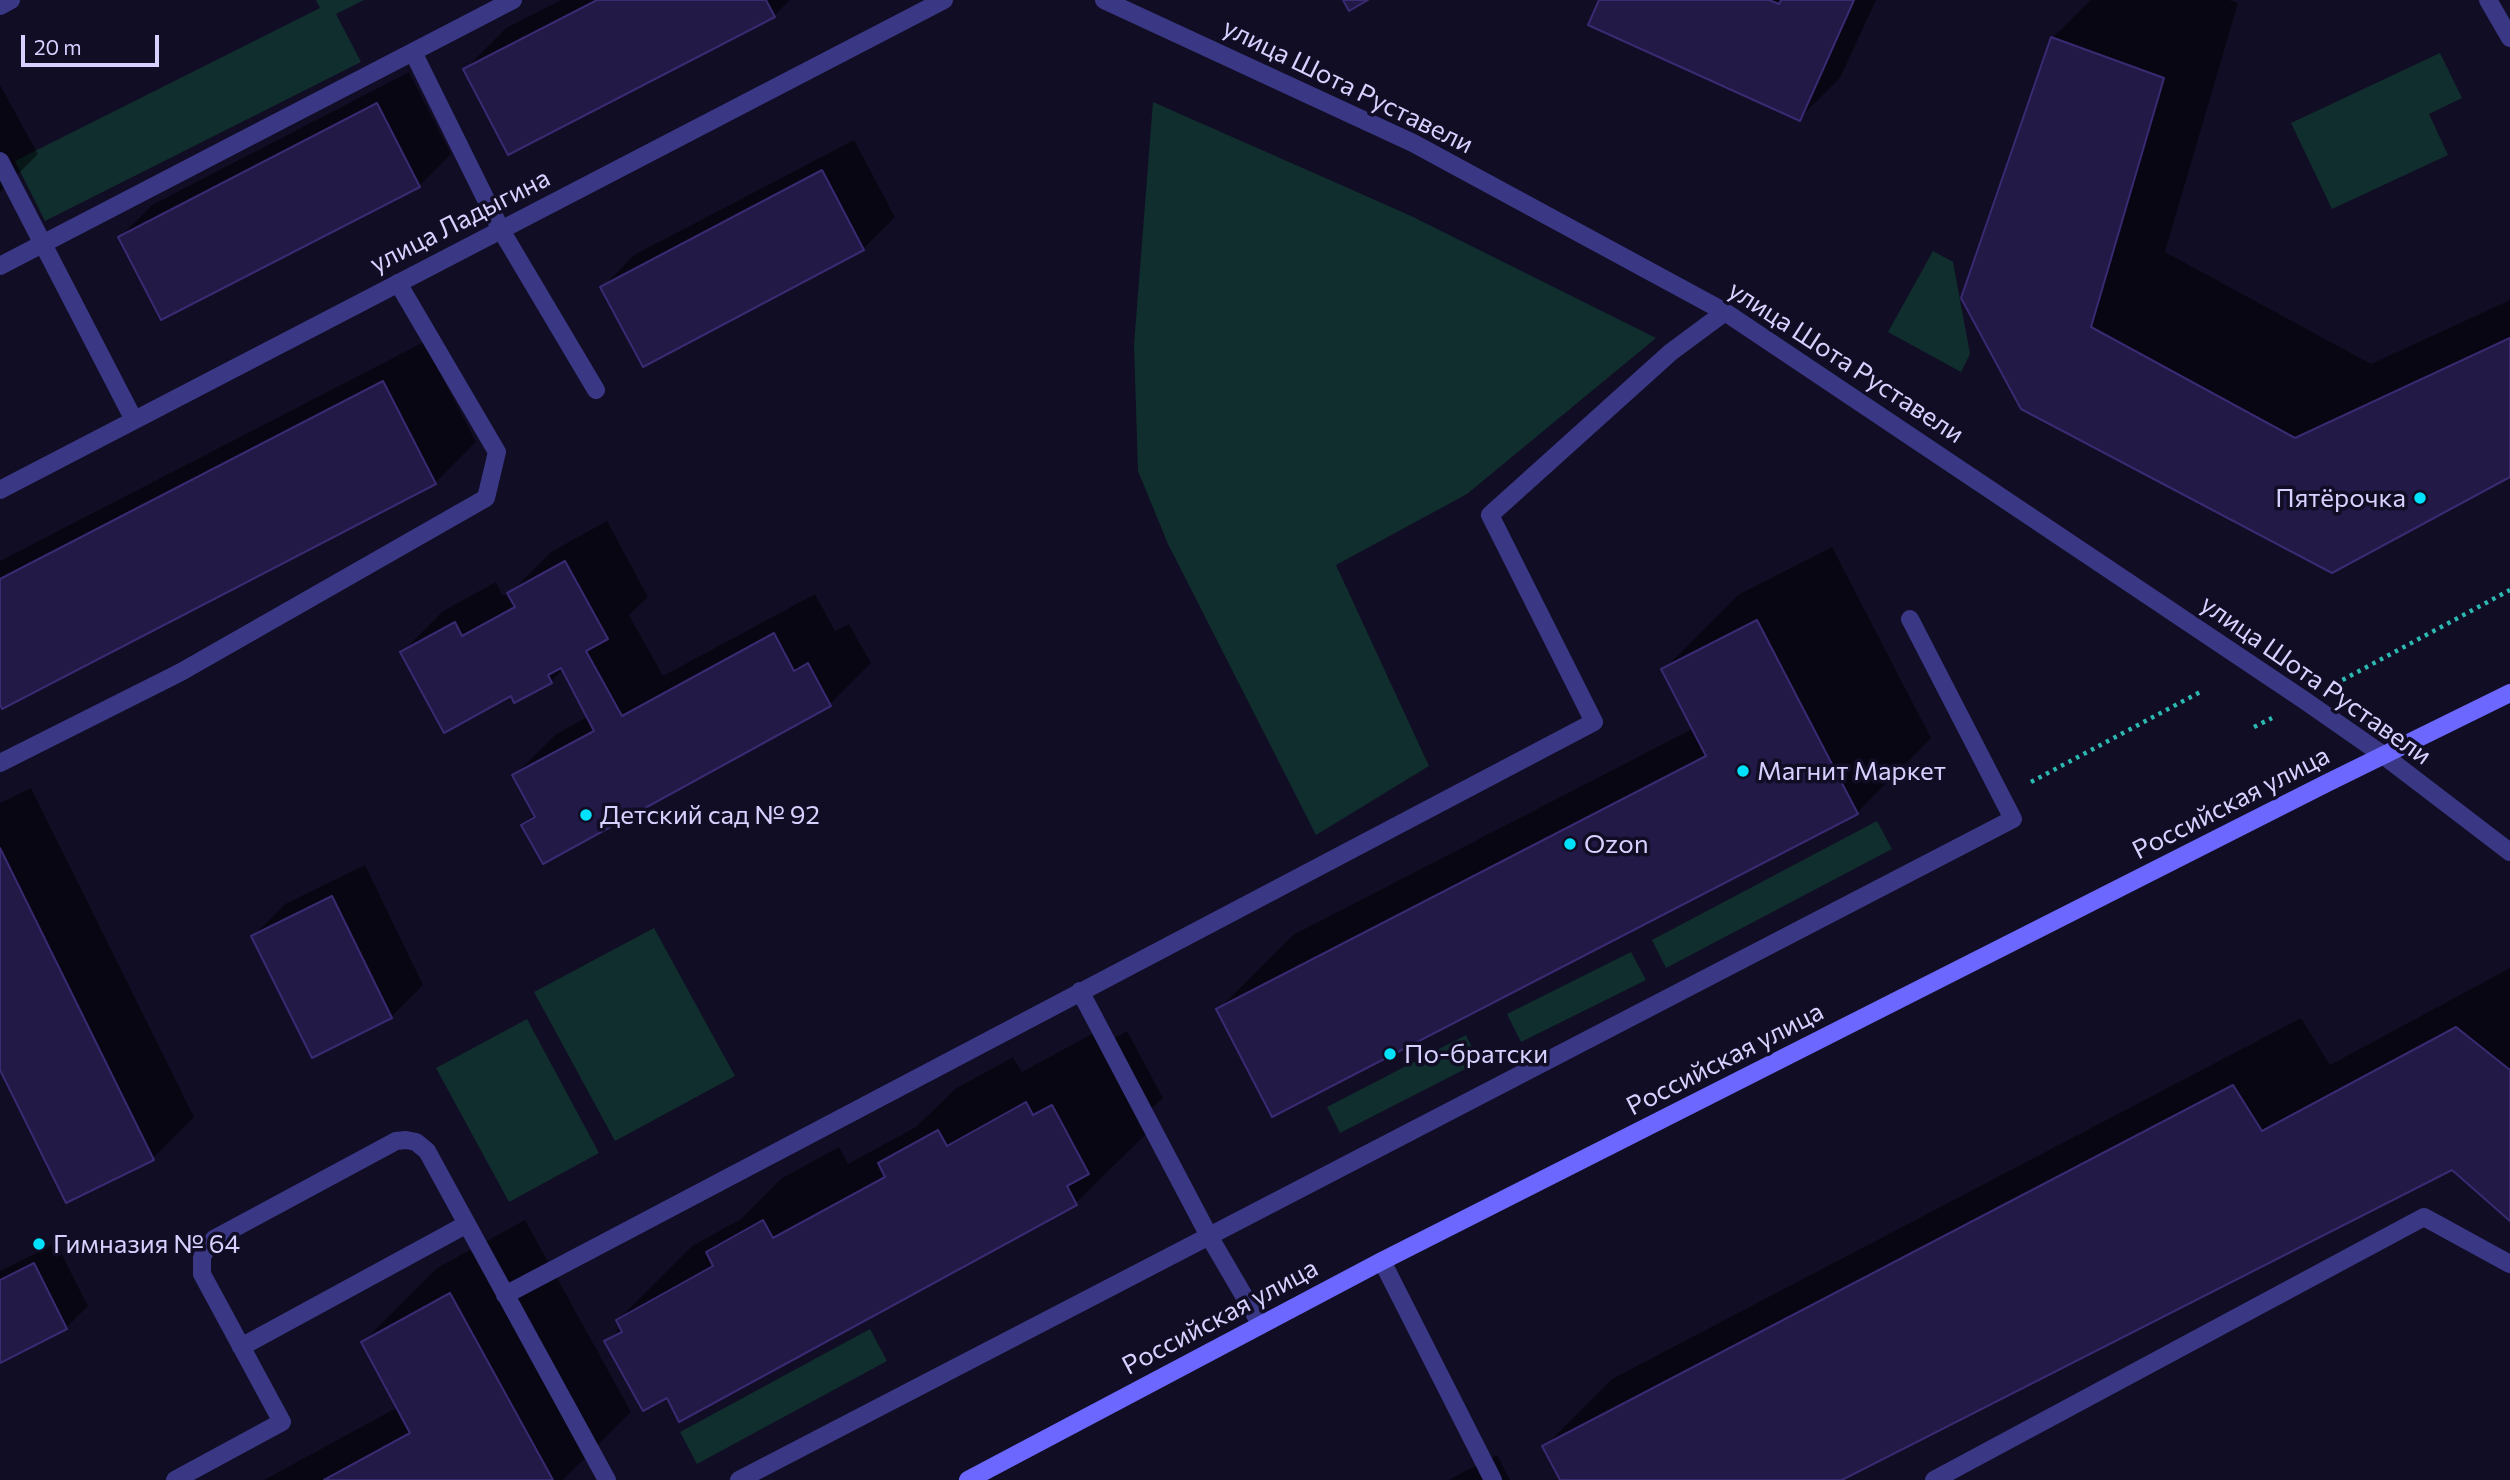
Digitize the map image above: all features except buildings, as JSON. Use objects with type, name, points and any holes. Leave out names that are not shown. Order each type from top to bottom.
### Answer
[{"type":"main road","name":"Российская улица","points":[[968,1480],[1382,1261],[2383,755],[2510,694]]},
{"type":"street","points":[[0,6],[11,0]]},
{"type":"street","points":[[0,266],[513,0]]},
{"type":"street","name":"улица Ладыгина","points":[[0,490],[944,0]]},
{"type":"street","name":"улица Шота Руставели","points":[[1104,0],[1413,143],[1725,312],[2383,755],[2510,852]]},
{"type":"street","points":[[2488,0],[2510,38]]},
{"type":"street","points":[[413,52],[502,230],[596,390]]},
{"type":"street","points":[[0,161],[134,420]]},
{"type":"street","points":[[0,762],[181,672],[486,498],[497,452],[398,283]]},
{"type":"street","points":[[505,1294],[1594,722],[1490,515],[1671,352],[1725,312]]},
{"type":"street","points":[[739,1480],[2013,819],[1910,619]]},
{"type":"street","points":[[1080,991],[1209,1236],[1261,1325]]},
{"type":"street","points":[[175,1480],[282,1422],[202,1273],[202,1258],[214,1239],[396,1141],[406,1140],[416,1142],[427,1151],[607,1480]]},
{"type":"street","points":[[1934,1480],[2424,1217],[2510,1264]]},
{"type":"street","points":[[242,1347],[467,1224]]},
{"type":"street","points":[[1382,1261],[1493,1480]]},
{"type":"path","points":[[2254,727],[2510,590]]},
{"type":"path","points":[[2002,797],[2202,691]]},
{"type":"green space","points":[[316,0],[364,0],[336,14],[361,62],[45,221],[15,161],[320,8]]},
{"type":"green space","points":[[2440,53],[2462,98],[2429,114],[2448,155],[2332,209],[2291,123]]},
{"type":"green space","points":[[1153,102],[1409,215],[1656,338],[1467,494],[1336,565],[1429,766],[1316,835],[1168,544],[1138,471],[1134,345]]},
{"type":"green space","points":[[1933,251],[1953,262],[1970,354],[1961,372],[1888,332]]},
{"type":"green space","points":[[1877,821],[1892,849],[1666,968],[1652,940]]},
{"type":"green space","points":[[654,928],[735,1076],[615,1141],[534,992]]},
{"type":"green space","points":[[1631,952],[1646,980],[1521,1042],[1507,1014]]},
{"type":"green space","points":[[527,1019],[599,1153],[509,1202],[436,1068]]},
{"type":"green space","points":[[1466,1035],[1479,1062],[1340,1133],[1327,1107]]},
{"type":"green space","points":[[870,1329],[887,1361],[697,1464],[680,1432]]},
{"type":"place","name":"Пятёрочка","points":[[2420,498]]},
{"type":"place","name":"Магнит Маркет","points":[[1743,771]]},
{"type":"place","name":"Детский сад № 92","points":[[586,815]]},
{"type":"place","name":"Ozon","points":[[1570,844]]},
{"type":"place","name":"По-братски","points":[[1390,1054]]},
{"type":"place","name":"Гимназия № 64","points":[[39,1244]]}]
